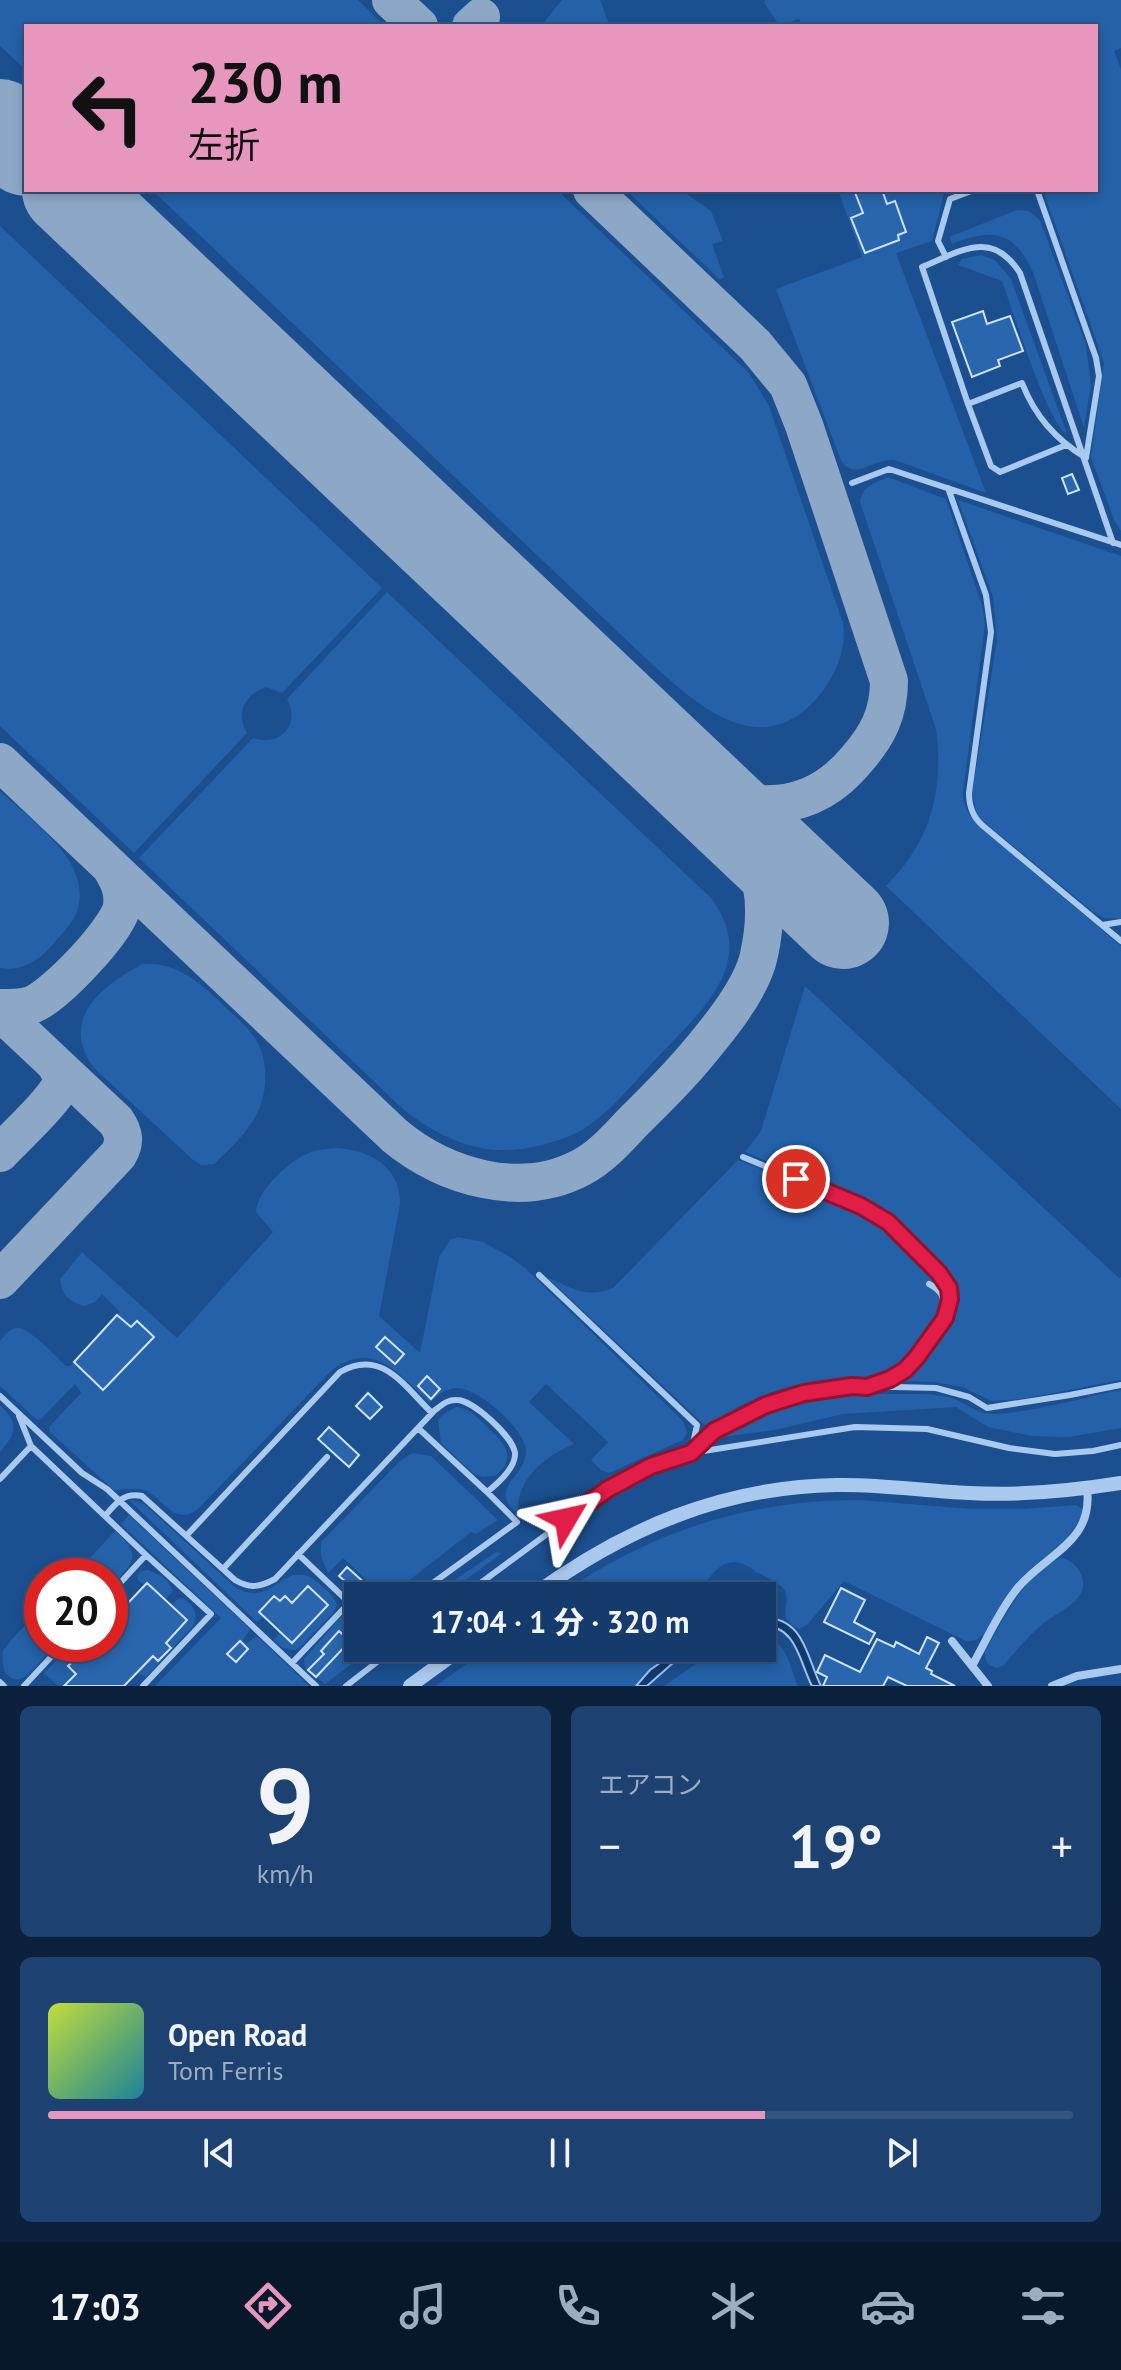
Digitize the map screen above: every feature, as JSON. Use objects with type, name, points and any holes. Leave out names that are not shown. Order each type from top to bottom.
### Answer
[{"type":"street","points":[[552,1582],[588,1557],[630,1534],[684,1512],[741,1496],[788,1488],[835,1485],[972,1494],[1022,1494],[1121,1483]]},
{"type":"street","points":[[972,1666],[1016,1590],[1072,1541],[1080,1530],[1089,1503],[1087,1488]]},
{"type":"street","points":[[952,1641],[988,1686]]},
{"type":"street","points":[[410,1686],[443,1662]]},
{"type":"street","points":[[1052,1686],[1077,1676],[1121,1669]]},
{"type":"lane","points":[[946,257],[938,241],[950,199],[969,192]]},
{"type":"lane","points":[[1038,192],[1096,358],[1099,376],[1086,458]]},
{"type":"lane","points":[[1066,445],[1000,472],[991,466],[922,267],[983,245],[998,249],[1012,260],[1020,273],[1113,543]]},
{"type":"lane","points":[[968,404],[1022,383],[1031,405],[1048,429],[1086,458]]},
{"type":"lane","points":[[852,483],[889,469],[1121,545]]},
{"type":"lane","points":[[948,488],[990,612],[991,632],[969,804],[982,825],[1121,941]]},
{"type":"lane","points":[[1102,925],[1121,922]]},
{"type":"lane","points":[[743,1157],[861,1206],[888,1222],[939,1273],[949,1288],[950,1299],[945,1318],[905,1370],[867,1387]]},
{"type":"lane","points":[[539,1275],[697,1425],[691,1453]]},
{"type":"lane","points":[[929,1284],[939,1289],[944,1299],[943,1314],[934,1333]]},
{"type":"lane","points":[[187,1535],[340,1372],[351,1366],[360,1363],[378,1365],[432,1413]]},
{"type":"lane","points":[[691,1453],[714,1431],[766,1405],[804,1393],[852,1386],[936,1388],[969,1397],[987,1408],[1121,1385]]},
{"type":"lane","points":[[0,1396],[82,1473],[119,1500],[316,1686]]},
{"type":"lane","points":[[105,1516],[119,1500],[133,1494],[142,1496],[243,1585],[263,1585],[275,1579],[432,1413],[447,1401],[458,1399],[469,1403],[510,1440],[515,1452],[514,1462],[487,1492]]},
{"type":"lane","points":[[17,1412],[31,1446],[211,1614],[143,1686]]},
{"type":"lane","points":[[482,1582],[608,1489],[651,1466],[691,1453],[855,1427],[927,1429],[1009,1448],[1055,1454],[1121,1445]]},
{"type":"lane","points":[[418,1428],[517,1522],[434,1582]]},
{"type":"lane","points":[[0,1479],[31,1446]]},
{"type":"lane","points":[[223,1569],[327,1457]]},
{"type":"lane","points":[[298,1554],[344,1598]]},
{"type":"lane","points":[[128,1574],[146,1555]]},
{"type":"lane","points":[[292,1663],[344,1608]]},
{"type":"lane","points":[[24,1686],[46,1662]]},
{"type":"lane","points":[[346,1686],[377,1662]]},
{"type":"lane","points":[[0,1682],[4,1686]]},
{"type":"shaded area","points":[[0,0],[358,0],[383,24],[24,24],[24,68],[0,46]]},
{"type":"shaded area","points":[[562,0],[600,0],[609,24],[544,24]]},
{"type":"shaded area","points":[[765,0],[1121,0],[1121,48],[1114,51],[1121,69],[1121,531],[1091,457],[1104,363],[1044,192],[1098,192],[1098,24],[801,24],[799,19],[779,24]]},
{"type":"shaded area","points":[[154,192],[559,192],[749,373],[769,406],[844,632],[840,659],[822,692],[798,715],[774,726],[750,726],[725,719],[679,688]]},
{"type":"shaded area","points":[[628,192],[684,192],[711,211],[723,241],[712,244],[724,277],[720,280]]},
{"type":"shaded area","points":[[839,192],[944,192],[932,241],[896,253],[986,493],[895,460],[851,469],[840,458],[776,289],[862,257]]},
{"type":"shaded area","points":[[1017,210],[1029,211],[1040,220],[1086,345],[1091,385],[1084,428],[1033,272],[1018,248],[1000,236],[979,236],[952,244],[949,237]]},
{"type":"shaded area","points":[[0,226],[382,588],[282,693],[266,687],[252,695],[242,712],[247,733],[134,853],[0,726]]},
{"type":"shaded area","points":[[981,255],[995,260],[1011,279],[1067,434],[1059,426],[1041,389],[1002,281],[958,265],[962,259]]},
{"type":"shaded area","points":[[888,477],[946,499],[982,605],[985,625],[963,792],[967,810],[978,825],[1121,946],[1121,1109],[886,886],[924,833],[936,794],[938,773],[936,729],[860,502],[866,489]]},
{"type":"shaded area","points":[[958,500],[1121,556],[1121,919],[1103,918],[1092,911],[978,817],[972,794],[997,640],[993,597]]},
{"type":"shaded area","points":[[387,592],[711,898],[725,922],[729,944],[727,965],[706,1004],[603,1115],[563,1139],[522,1149],[486,1149],[453,1140],[421,1122],[405,1111],[139,858],[253,738],[272,739],[285,732],[291,717],[287,699]]},
{"type":"shaded area","points":[[0,791],[58,845],[77,878],[80,895],[74,918],[48,950],[30,964],[8,969],[0,968]]},
{"type":"shaded area","points":[[142,964],[164,966],[193,979],[245,1026],[262,1052],[265,1085],[258,1111],[235,1144],[214,1164],[201,1165],[192,1159],[94,1068],[84,1051],[81,1035],[89,1007],[112,983]]},
{"type":"shaded area","points":[[805,986],[1121,1277],[1121,1380],[1022,1399],[992,1401],[962,1387],[906,1381],[916,1365],[903,1362],[884,1375],[871,1379],[827,1380],[764,1395],[734,1410],[709,1429],[547,1277],[587,1292],[613,1288],[738,1160],[795,1183],[798,1175],[745,1152],[761,1131]]},
{"type":"shaded area","points":[[337,1148],[372,1157],[395,1180],[400,1204],[379,1316],[420,1353],[439,1257],[450,1240],[458,1237],[483,1242],[525,1268],[683,1421],[687,1432],[683,1440],[609,1473],[601,1470],[591,1460],[608,1442],[546,1384],[529,1402],[574,1444],[552,1455],[533,1471],[521,1492],[519,1516],[510,1506],[506,1490],[520,1469],[526,1451],[518,1432],[499,1411],[465,1389],[448,1390],[430,1403],[386,1364],[361,1358],[347,1361],[332,1370],[199,1508],[182,1515],[168,1509],[141,1489],[114,1490],[50,1432],[49,1427],[81,1393],[75,1384],[37,1420],[0,1386],[0,1341],[10,1330],[21,1328],[27,1331],[66,1366],[70,1366],[120,1312],[102,1294],[95,1302],[84,1306],[64,1294],[60,1279],[82,1252],[177,1338],[273,1232],[256,1212],[268,1185],[303,1155]]},
{"type":"shaded area","points":[[1121,1390],[1121,1428],[1069,1437],[1032,1436],[988,1427],[956,1407],[843,1414],[775,1430],[722,1437],[783,1408],[825,1398],[870,1394],[935,1395],[994,1414],[1042,1408]]},
{"type":"shaded area","points":[[0,1405],[14,1428],[0,1452]]},
{"type":"shaded area","points":[[456,1407],[474,1414],[504,1445],[506,1463],[495,1476],[474,1474],[441,1443],[438,1420]]},
{"type":"shaded area","points":[[412,1453],[431,1456],[498,1520],[476,1534],[471,1532],[407,1582],[369,1582],[343,1558],[328,1573],[321,1553],[322,1541],[399,1462]]},
{"type":"shaded area","points":[[132,1500],[144,1504],[236,1588],[250,1593],[261,1592],[288,1577],[308,1577],[332,1596],[337,1605],[334,1612],[301,1646],[295,1650],[283,1648],[274,1640],[280,1632],[264,1616],[257,1622]]},
{"type":"shaded area","points":[[859,1500],[972,1509],[1076,1505],[1083,1513],[1068,1536],[1012,1589],[987,1631],[974,1641],[966,1641],[844,1581],[807,1625],[799,1629],[787,1619],[787,1597],[781,1586],[738,1562],[722,1565],[707,1582],[580,1582],[627,1554],[701,1524],[778,1506]]},
{"type":"shaded area","points":[[129,1515],[250,1629],[243,1640],[247,1644],[258,1637],[309,1686],[155,1686],[221,1618],[121,1524]]},
{"type":"shaded area","points":[[115,1531],[130,1547],[132,1554],[128,1568],[128,1558],[90,1558]]},
{"type":"shaded area","points":[[496,1552],[502,1553],[463,1582],[452,1582]]},
{"type":"shaded area","points":[[1061,1558],[1073,1563],[1083,1579],[1079,1596],[1039,1628],[1004,1665],[997,1668],[989,1665],[985,1651],[1016,1598],[1036,1575]]},
{"type":"shaded area","points":[[147,1570],[163,1578],[171,1587],[173,1591],[165,1600],[138,1580],[137,1575]]},
{"type":"shaded area","points":[[183,1598],[194,1610],[196,1617],[193,1626],[146,1677],[137,1673],[186,1621],[171,1606]]},
{"type":"shaded area","points":[[344,1616],[344,1662],[354,1662],[325,1684],[305,1668],[304,1659]]},
{"type":"shaded area","points":[[776,1619],[796,1631],[821,1686],[812,1686],[795,1646],[783,1631],[776,1628]]},
{"type":"shaded area","points":[[24,1627],[24,1662],[39,1662],[19,1679],[9,1677],[3,1663],[3,1651]]},
{"type":"shaded area","points":[[776,1642],[790,1662],[798,1686],[664,1686],[699,1662],[776,1662]]},
{"type":"shaded area","points":[[55,1662],[72,1662],[69,1665],[90,1686],[58,1686],[44,1673]]},
{"type":"shaded area","points":[[469,1662],[660,1662],[634,1686],[436,1686]]},
{"type":"shaded area","points":[[661,1662],[674,1662],[647,1686],[636,1686]]},
{"type":"building","points":[[855,192],[883,192],[887,204],[895,201],[906,232],[898,235],[899,240],[865,253],[851,218],[863,213]]},
{"type":"building","points":[[983,311],[987,324],[1010,316],[1023,351],[998,360],[1000,366],[972,377],[952,322]]},
{"type":"building","points":[[1072,474],[1079,490],[1068,494],[1062,478]]},
{"type":"building","points":[[117,1315],[131,1327],[137,1321],[154,1337],[103,1390],[74,1362]]},
{"type":"building","points":[[385,1337],[404,1354],[395,1364],[376,1347]]},
{"type":"building","points":[[427,1376],[440,1389],[431,1399],[418,1386]]},
{"type":"building","points":[[368,1393],[382,1407],[370,1419],[356,1406]]},
{"type":"building","points":[[329,1427],[359,1455],[349,1467],[318,1439]]},
{"type":"building","points":[[347,1567],[364,1582],[346,1582],[339,1576]]},
{"type":"building","points":[[147,1583],[187,1620],[166,1643],[171,1648],[158,1661],[153,1656],[124,1686],[64,1686],[76,1674],[68,1666],[72,1662],[128,1662],[128,1603]]},
{"type":"building","points":[[308,1586],[328,1605],[292,1643],[259,1612],[274,1596],[280,1601],[285,1596],[292,1603]]},
{"type":"building","points":[[841,1588],[865,1600],[854,1622],[875,1633],[869,1644],[824,1622]]},
{"type":"building","points":[[339,1631],[344,1636],[344,1647],[316,1677],[308,1670],[324,1654],[321,1651]]},
{"type":"building","points":[[927,1637],[939,1643],[926,1668],[932,1671],[931,1674],[955,1686],[907,1686],[888,1677],[883,1686],[823,1686],[827,1677],[817,1672],[825,1655],[860,1672],[877,1639],[894,1647],[896,1642],[919,1654]]},
{"type":"building","points":[[240,1641],[248,1649],[236,1662],[227,1654]]},
{"type":"taxiway","points":[[391,0],[417,24]]},
{"type":"taxiway","points":[[473,24],[481,17],[476,24]]},
{"type":"taxiway","points":[[594,192],[755,345],[788,385],[889,681],[884,713],[871,741],[839,777],[820,791],[778,804],[757,804],[713,791],[691,778]]},
{"type":"taxiway","points":[[0,762],[395,1136],[437,1163],[460,1173],[509,1183],[559,1177],[596,1158],[687,1066],[741,995],[759,955],[764,901],[758,871],[736,821]]},
{"type":"taxiway","points":[[0,1008],[23,1007],[41,1000],[69,977],[98,946],[122,906],[120,885],[110,866]]},
{"type":"taxiway","points":[[0,1012],[116,1121],[123,1138],[118,1155],[0,1280]]},
{"type":"taxiway","points":[[0,1153],[60,1088],[62,1078],[55,1064]]},
{"type":"runway","points":[[0,125],[24,148]]},
{"type":"runway","points":[[70,192],[843,923]]},
{"type":"route","points":[[566,1519],[608,1489],[651,1466],[691,1453],[714,1431],[766,1405],[804,1393],[852,1386],[867,1387],[890,1379],[905,1370],[917,1357],[945,1318],[950,1299],[949,1288],[939,1273],[888,1222],[861,1206],[796,1179]]}]
